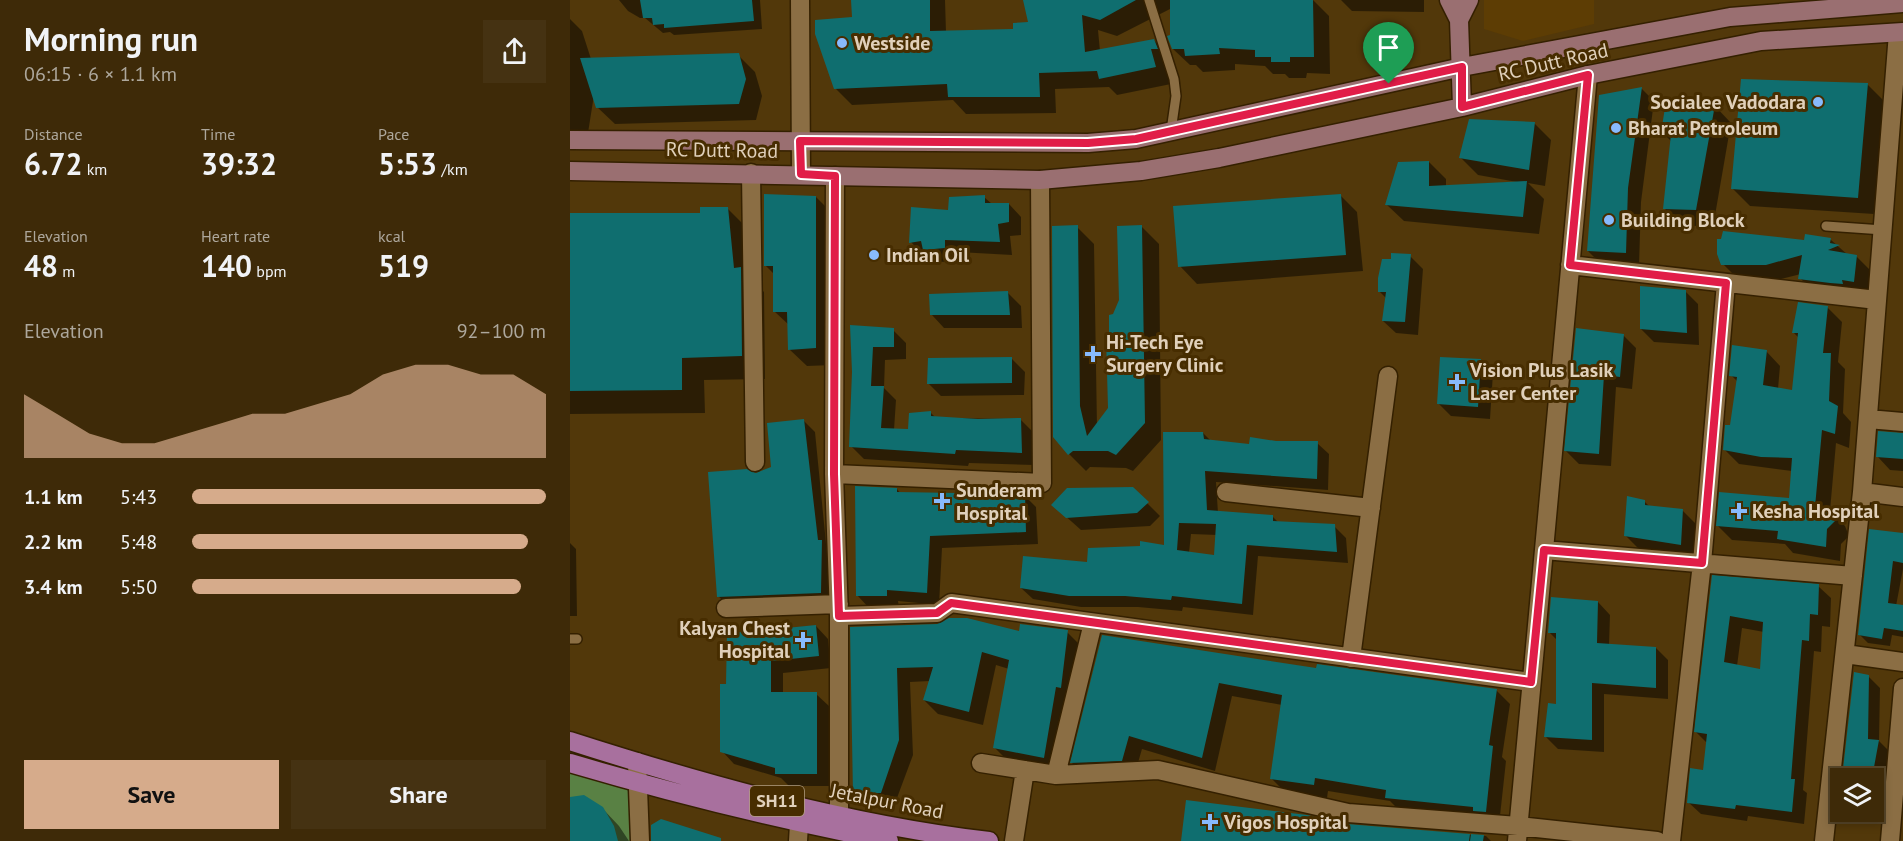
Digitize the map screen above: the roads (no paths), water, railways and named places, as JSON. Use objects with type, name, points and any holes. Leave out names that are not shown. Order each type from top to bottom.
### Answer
[{"type":"main road","points":[[1449,0],[1460,20],[1462,107]]},
{"type":"main road","points":[[1460,20],[1469,0]]},
{"type":"main road","name":"RC Dutt Road","points":[[570,140],[1088,143],[1171,133],[1462,67],[1746,15],[1903,3]]},
{"type":"main road","name":"RC Dutt Road","points":[[570,171],[963,176],[1040,180],[1141,171],[1219,158],[1462,107],[1588,75],[1761,40],[1901,33]]},
{"type":"main road","name":"Jetalpur Road","points":[[570,741],[637,762],[799,823]]},
{"type":"main road","name":"Jetalpur Road","points":[[570,764],[636,783],[799,823],[839,823],[989,841]]},
{"type":"main road","name":"Jetalpur Road","points":[[839,823],[889,841]]},
{"type":"street","points":[[800,0],[801,174]]},
{"type":"street","points":[[1824,841],[1862,492],[1901,33]]},
{"type":"street","points":[[1517,834],[1588,75]]},
{"type":"street","points":[[750,173],[755,462]]},
{"type":"street","points":[[835,176],[834,474],[839,610],[839,823]]},
{"type":"street","points":[[834,474],[1042,483],[1040,180]]},
{"type":"street","points":[[1570,265],[1877,300]]},
{"type":"street","points":[[1671,841],[1702,563],[1726,283]]},
{"type":"street","points":[[1351,658],[1388,375]]},
{"type":"street","points":[[1868,419],[1903,422]]},
{"type":"street","points":[[1226,492],[1371,507]]},
{"type":"street","points":[[1862,492],[1903,497]]},
{"type":"street","points":[[1544,550],[1853,576]]},
{"type":"street","points":[[726,608],[937,613],[951,603],[1531,682]]},
{"type":"street","points":[[1056,775],[1093,623]]},
{"type":"street","points":[[1845,654],[1903,662]]},
{"type":"street","points":[[1890,841],[1903,688]]},
{"type":"street","points":[[637,762],[640,841]]},
{"type":"street","points":[[981,763],[1056,775],[1158,770],[1348,813],[1517,834],[1657,841]]},
{"type":"street","points":[[1014,841],[1025,770]]},
{"type":"lane","points":[[1149,0],[1174,79],[1176,96],[1171,133]]},
{"type":"lane","points":[[1826,226],[1883,230]]},
{"type":"place","name":"Westside","points":[[842,43]]},
{"type":"place","name":"Socialee Vadodara","points":[[1818,102]]},
{"type":"place","name":"Bharat Petroleum","points":[[1616,128]]},
{"type":"place","name":"Building Block","points":[[1609,220]]},
{"type":"place","name":"Indian Oil","points":[[874,255]]},
{"type":"place","name":"Hi-Tech Eye Surgery Clinic","points":[[1093,354]]},
{"type":"place","name":"Vision Plus Lasik Laser Center","points":[[1457,382]]},
{"type":"place","name":"Sunderam Hospital","points":[[942,501]]},
{"type":"place","name":"Kesha Hospital","points":[[1739,511]]},
{"type":"place","name":"Kalyan Chest Hospital","points":[[803,640]]},
{"type":"place","name":"Vigos Hospital","points":[[1210,822]]}]
